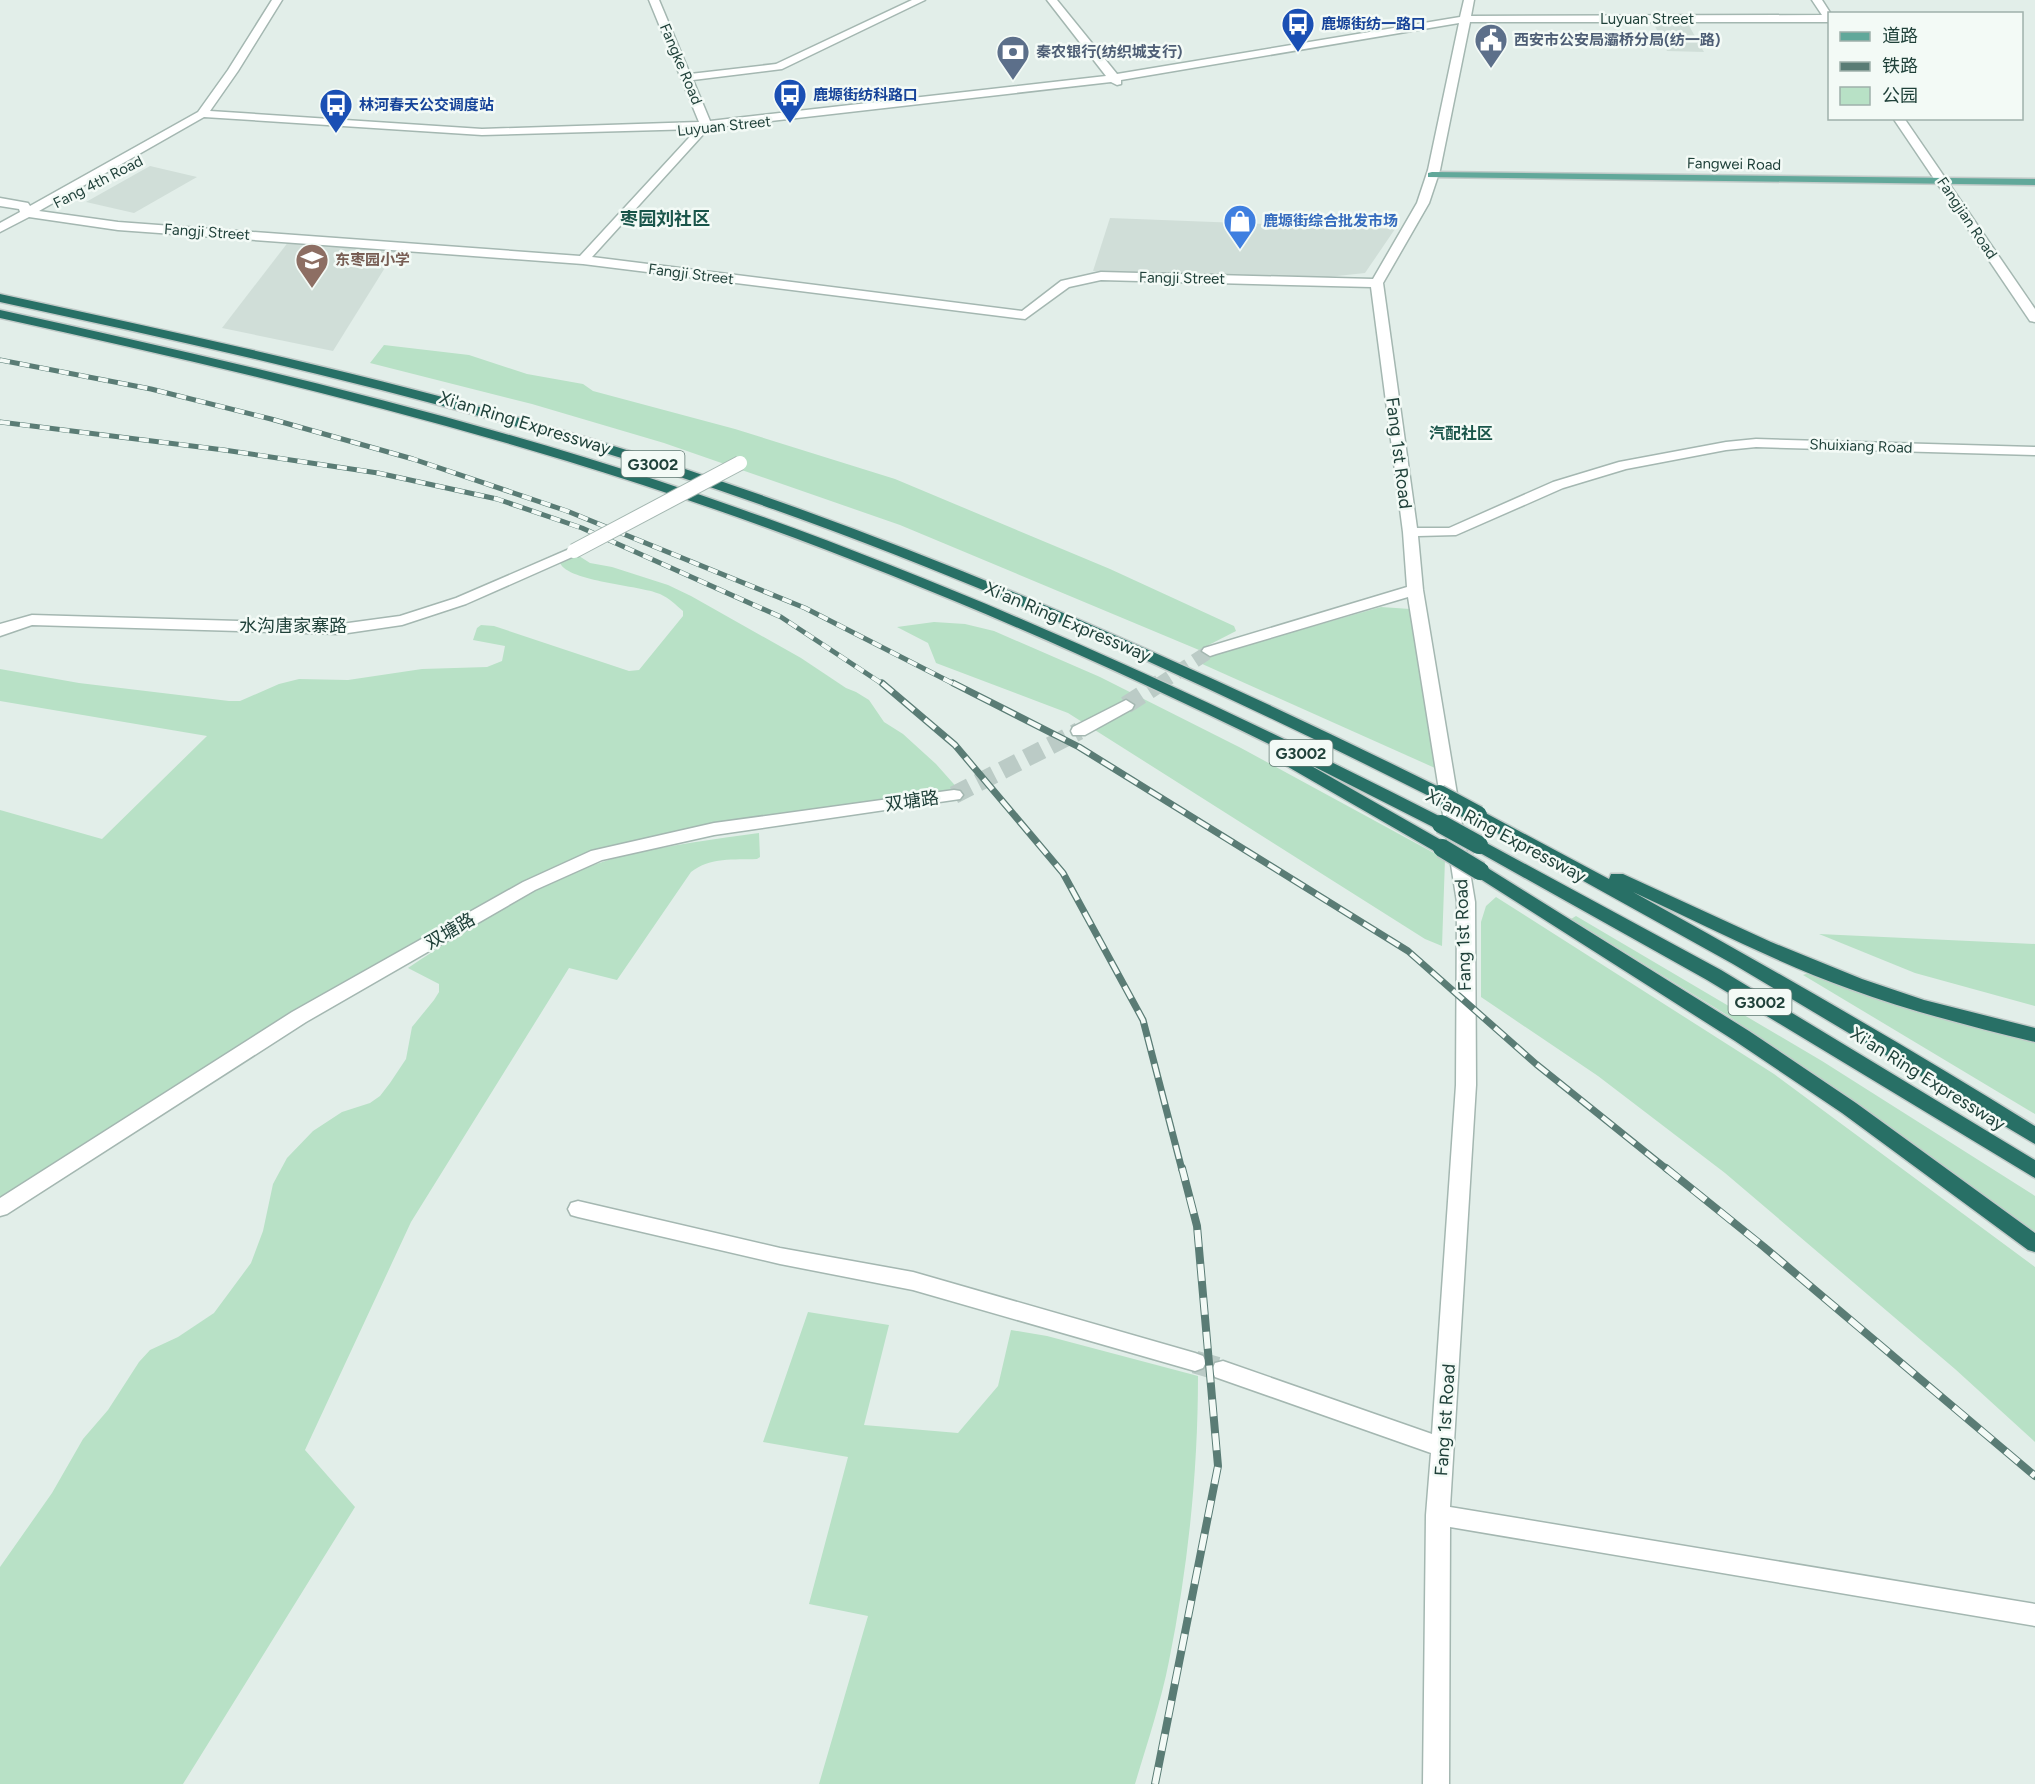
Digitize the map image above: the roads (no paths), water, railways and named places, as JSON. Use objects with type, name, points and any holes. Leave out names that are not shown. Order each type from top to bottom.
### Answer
[{"type":"highway","name":"Xi'an Ring Expressway","points":[[0,298],[216,345],[492,415],[666,468],[913,557],[1023,600],[1278,713],[1505,829],[1751,965],[1915,1061],[2035,1137]]},
{"type":"highway","name":"Xi'an Ring Expressway","points":[[0,314],[253,371],[382,403],[604,469],[825,546],[972,603],[1161,685],[1479,844],[1714,975],[2035,1170]]},
{"type":"highway","points":[[1161,685],[1442,848],[1742,1036],[1849,1108],[2035,1244]]},
{"type":"highway","points":[[1505,829],[1765,947],[1833,975],[1922,1006],[2035,1035]]},
{"type":"main road","name":"Fangwei Road","points":[[1433,173],[1939,178],[2035,182]]},
{"type":"main road","name":"Fangwei Road","points":[[1939,178],[2035,175]]},
{"type":"street","name":"Fang 4th Road","points":[[27,213],[206,117],[210,106],[277,0]]},
{"type":"street","name":"Fang 4th Road","points":[[27,213],[56,205],[206,117],[229,99],[288,0]]},
{"type":"street","name":"Fangke Road","points":[[583,260],[704,128],[654,0]]},
{"type":"street","points":[[686,78],[778,67],[920,0]]},
{"type":"street","points":[[1052,0],[1115,80]]},
{"type":"street","points":[[1377,283],[1423,203],[1433,173],[1469,0]]},
{"type":"street","points":[[1817,0],[1828,17]]},
{"type":"street","name":"Luyuan Street","points":[[206,117],[479,137],[704,128],[1115,80],[1441,26],[1465,19],[1828,19]]},
{"type":"street","name":"Fangjian Road","points":[[1899,120],[2035,318]]},
{"type":"street","name":"Fangji Street","points":[[0,202],[24,206],[27,213],[118,226],[583,260],[1025,315],[1065,284],[1101,276],[1377,283]]},
{"type":"street","points":[[0,228],[27,213]]},
{"type":"street","name":"Fang 1st Road","points":[[1377,283],[1410,532],[1415,590],[1466,902],[1466,1085],[1438,1515],[1436,1784]]},
{"type":"street","name":"Shuixiang Road","points":[[1410,532],[1451,532],[1573,480],[1624,465],[1756,443],[2035,452]]},
{"type":"street","name":"Shuixiang Road","points":[[1688,453],[1730,452],[2035,461]]},
{"type":"street","name":"水沟唐家寨路","points":[[0,631],[8,626],[32,620],[341,629],[402,620],[461,601],[574,551],[740,463]]},
{"type":"street","points":[[1210,651],[1415,590]]},
{"type":"street","points":[[1079,731],[1126,705]]},
{"type":"street","name":"双塘路","points":[[0,1208],[299,1017],[529,886],[597,855],[714,829],[954,795]]},
{"type":"street","points":[[578,1209],[780,1256],[913,1281],[1196,1362]]},
{"type":"street","points":[[1223,1370],[1443,1448]]},
{"type":"street","points":[[1438,1515],[2035,1615]]},
{"type":"tunnel","points":[[1158,685],[1210,651]]},
{"type":"tunnel","points":[[1126,705],[1160,683]]},
{"type":"tunnel","points":[[954,795],[1079,731]]},
{"type":"tunnel","points":[[1195,1362],[1223,1370]]},
{"type":"railway","points":[[0,360],[151,389],[271,419],[413,459],[567,511],[805,608],[956,685]]},
{"type":"railway","points":[[0,422],[224,450],[378,473],[497,499],[582,528],[781,617],[884,685]]},
{"type":"railway","points":[[882,683],[955,745],[1063,873],[1143,1020],[1182,1170]]},
{"type":"railway","points":[[953,683],[1079,747],[1408,951],[1536,1064],[1668,1170]]},
{"type":"railway","points":[[1155,1784],[1218,1466],[1197,1226],[1182,1168]]},
{"type":"railway","points":[[1666,1168],[1764,1247],[2035,1476]]},
{"type":"place","name":"鹿塬街纺一路口","points":[[1298,53]]},
{"type":"place","name":"西安市公安局灞桥分局(纺一路)","points":[[1491,69]]},
{"type":"place","name":"秦农银行(纺织城支行)","points":[[1013,81]]},
{"type":"place","name":"鹿塬街纺科路口","points":[[790,124]]},
{"type":"place","name":"林河春天公交调度站","points":[[336,134]]},
{"type":"place","name":"鹿塬街综合批发市场","points":[[1240,250]]},
{"type":"place","name":"东枣园小学","points":[[312,289]]},
{"type":"district","name":"枣园刘社区","points":[[665,219]]},
{"type":"district","name":"汽配社区","points":[[1461,433]]}]
